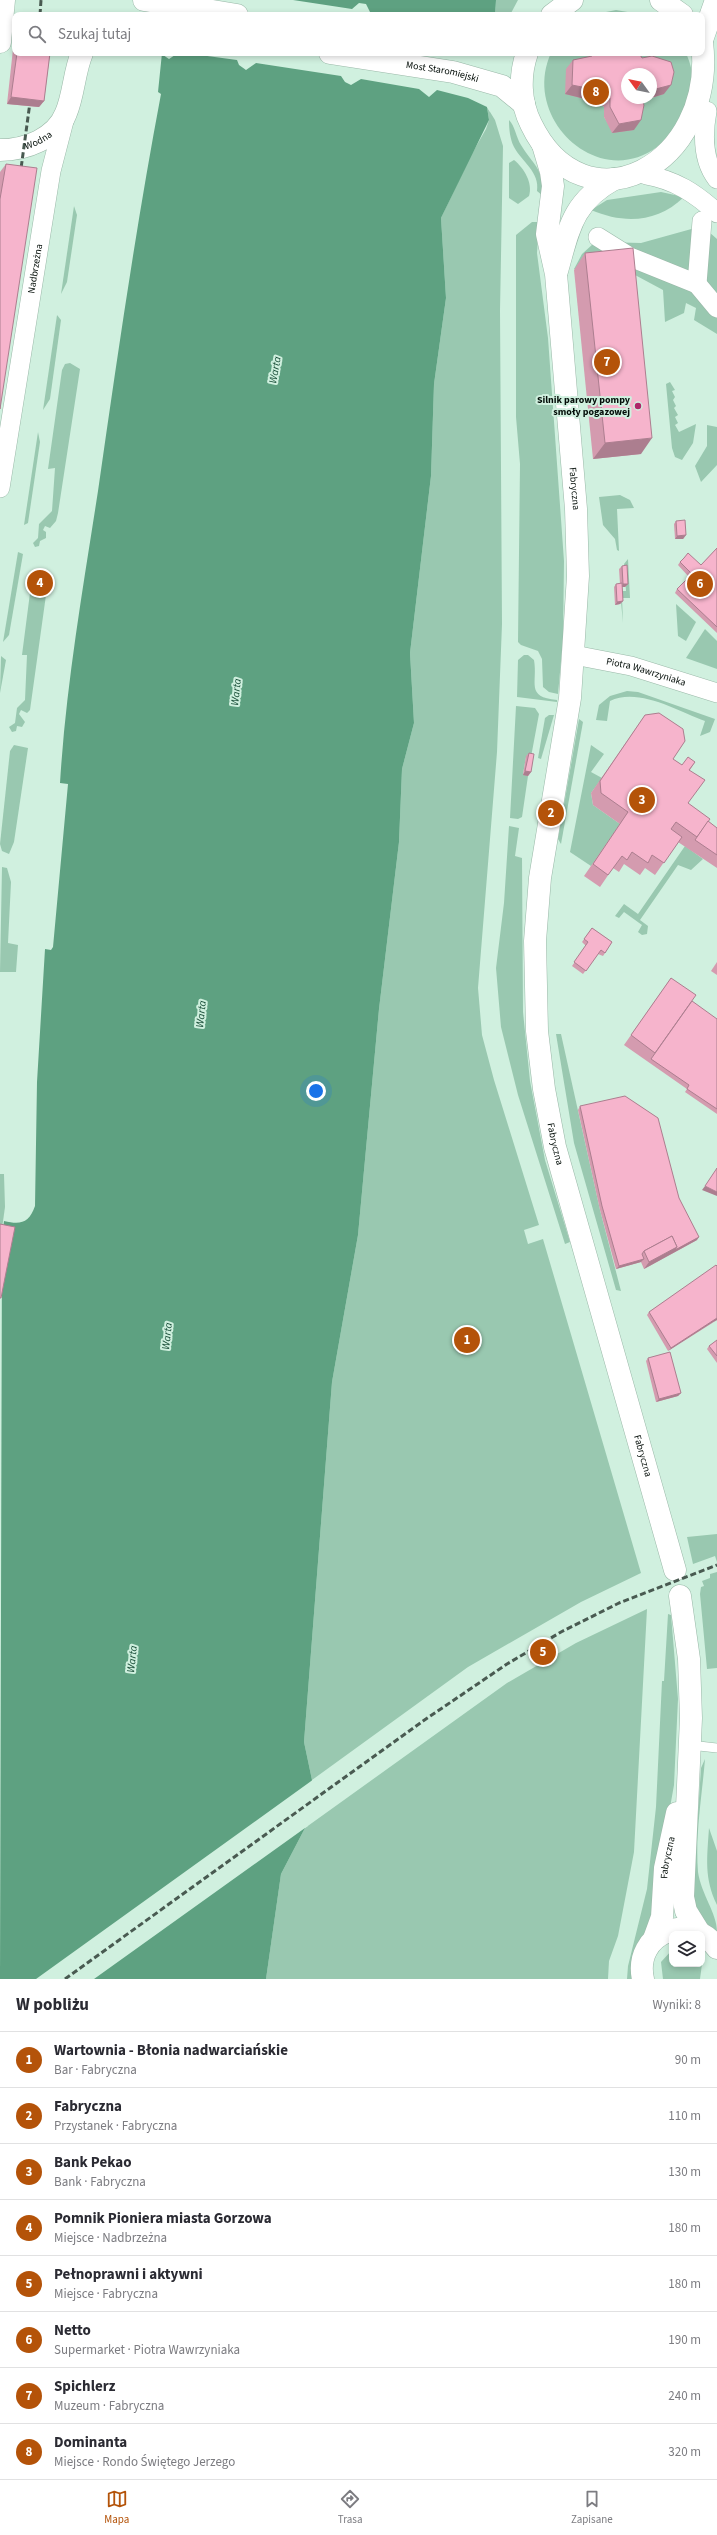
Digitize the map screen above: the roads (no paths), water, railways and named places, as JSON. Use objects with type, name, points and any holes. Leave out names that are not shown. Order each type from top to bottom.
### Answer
[{"type":"street","points":[[144,0],[218,12]]},
{"type":"street","points":[[556,12],[572,0]]},
{"type":"street","points":[[661,0],[678,12]]},
{"type":"street","points":[[705,32],[716,0]]},
{"type":"street","points":[[0,42],[5,12]]},
{"type":"street","points":[[705,52],[711,73],[711,92],[704,139],[706,154],[717,179]]},
{"type":"street","name":"Nadbrzeżna","points":[[0,488],[52,162],[81,56]]},
{"type":"street","name":"Most Staromiejski","points":[[349,56],[453,72],[502,86],[524,104]]},
{"type":"street","points":[[526,56],[523,71],[524,104],[531,126],[543,144],[554,155],[572,168],[598,177],[614,179],[646,175],[678,156],[690,143],[707,111]]},
{"type":"street","name":"Wodna","points":[[0,150],[22,148],[43,139],[56,127],[66,114]]},
{"type":"street","name":"Fabryczna","points":[[543,144],[551,172],[553,186],[547,234],[556,274],[577,525],[578,576],[574,655],[569,709],[538,895],[534,972],[540,1060],[549,1118],[557,1153],[675,1570]]},
{"type":"street","points":[[646,175],[681,186],[693,193],[710,217],[697,284]]},
{"type":"street","name":"Fabryczna","points":[[556,274],[570,222],[587,198],[614,179]]},
{"type":"street","points":[[598,237],[630,257],[697,284],[717,308]]},
{"type":"street","name":"Piotra Wawrzyniaka","points":[[574,655],[631,666],[717,693]]},
{"type":"street","name":"Fabryczna","points":[[680,1596],[689,1659],[690,1745],[687,1777],[688,1817],[683,1897],[686,1911],[698,1931]]},
{"type":"street","name":"Fabryczna","points":[[643,1979],[641,1970],[644,1955],[654,1939],[662,1917],[665,1868],[687,1777]]},
{"type":"street","points":[[654,1939],[666,1931],[677,1928],[694,1931]]},
{"type":"street","points":[[705,1937],[717,1948]]},
{"type":"lane","points":[[690,1745],[717,1748]]},
{"type":"water","points":[[168,0],[496,0],[495,12],[167,12]]},
{"type":"water","name":"Warta","points":[[162,56],[492,56],[487,107],[489,120],[441,218],[446,298],[434,384],[431,476],[410,653],[414,723],[402,769],[399,842],[379,1009],[358,1235],[332,1382],[304,1742],[312,1780],[305,1828],[281,1874],[266,1979],[0,1979],[2,1237],[4,1221],[15,1223],[24,1221],[33,1212],[35,1206],[37,1082],[45,949],[51,950],[53,947],[68,784],[60,783],[66,710],[127,292],[161,94],[158,92]]},
{"type":"railway","points":[[40,12],[41,0]]},
{"type":"railway","points":[[20,176],[31,95]]},
{"type":"railway","points":[[65,1979],[423,1721],[507,1664],[561,1632],[619,1603],[717,1565]]},
{"type":"place","name":"Dominanta","points":[[596,92]]},
{"type":"place","name":"Spichlerz","points":[[607,362]]},
{"type":"place","name":"Silnik parowy pompy smoły pogazowej","points":[[638,406]]},
{"type":"place","name":"Pomnik Pioniera miasta Gorzowa","points":[[40,583]]},
{"type":"place","name":"Netto","points":[[700,584]]},
{"type":"place","name":"Bank Pekao","points":[[642,800]]},
{"type":"place","name":"Fabryczna","points":[[551,813]]},
{"type":"place","name":"Wartownia - Błonia nadwarciańskie","points":[[467,1340]]},
{"type":"place","name":"Pełnoprawni i aktywni","points":[[543,1652]]}]
